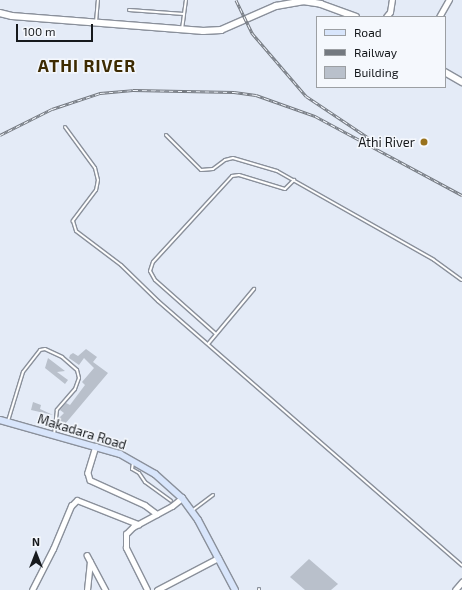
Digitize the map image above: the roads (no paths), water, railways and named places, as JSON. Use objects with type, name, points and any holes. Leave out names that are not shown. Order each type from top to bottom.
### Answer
[{"type":"main road","name":"Makadara Road","points":[[0,420],[96,446],[134,460],[182,498],[192,511],[235,590]]},
{"type":"street","points":[[387,16],[390,12],[392,0]]},
{"type":"street","points":[[440,16],[449,0]]},
{"type":"street","points":[[0,13],[96,23],[221,30],[293,1],[321,4],[353,16]]},
{"type":"street","points":[[446,73],[462,82]]},
{"type":"street","points":[[96,446],[88,475],[90,480],[145,505],[157,514]]},
{"type":"street","points":[[147,590],[126,545],[127,532],[182,498]]},
{"type":"street","points":[[32,590],[71,506],[76,500],[138,524]]},
{"type":"street","points":[[87,555],[106,590]]},
{"type":"street","points":[[157,590],[218,558]]},
{"type":"street","points":[[87,590],[90,561]]},
{"type":"street","points":[[455,590],[462,582]]},
{"type":"lane","points":[[96,23],[98,0]]},
{"type":"lane","points":[[182,29],[186,0]]},
{"type":"lane","points":[[129,10],[184,14]]},
{"type":"lane","points":[[65,127],[95,168],[98,180],[96,190],[73,221],[73,228],[122,264],[143,288],[462,565]]},
{"type":"lane","points":[[166,135],[201,170],[213,169],[224,160],[233,158],[277,171],[434,260],[462,280]]},
{"type":"lane","points":[[216,334],[155,280],[150,271],[153,262],[232,176],[239,175],[285,189],[294,180]]},
{"type":"lane","points":[[208,344],[254,289]]},
{"type":"lane","points":[[7,422],[23,372],[40,350],[45,349],[62,357],[78,370],[80,378],[75,389],[57,410],[53,434]]},
{"type":"lane","points":[[134,460],[132,469],[139,473],[145,482],[172,501]]},
{"type":"lane","points":[[192,511],[213,495]]},
{"type":"railway","points":[[236,0],[252,33],[306,96],[369,138]]},
{"type":"railway","points":[[0,135],[52,109],[100,93],[133,90],[234,92],[256,95],[315,116],[462,195]]},
{"type":"place","name":"Athi River","points":[[424,142]]},
{"type":"district","name":"ATHI RIVER","points":[[87,66]]}]
